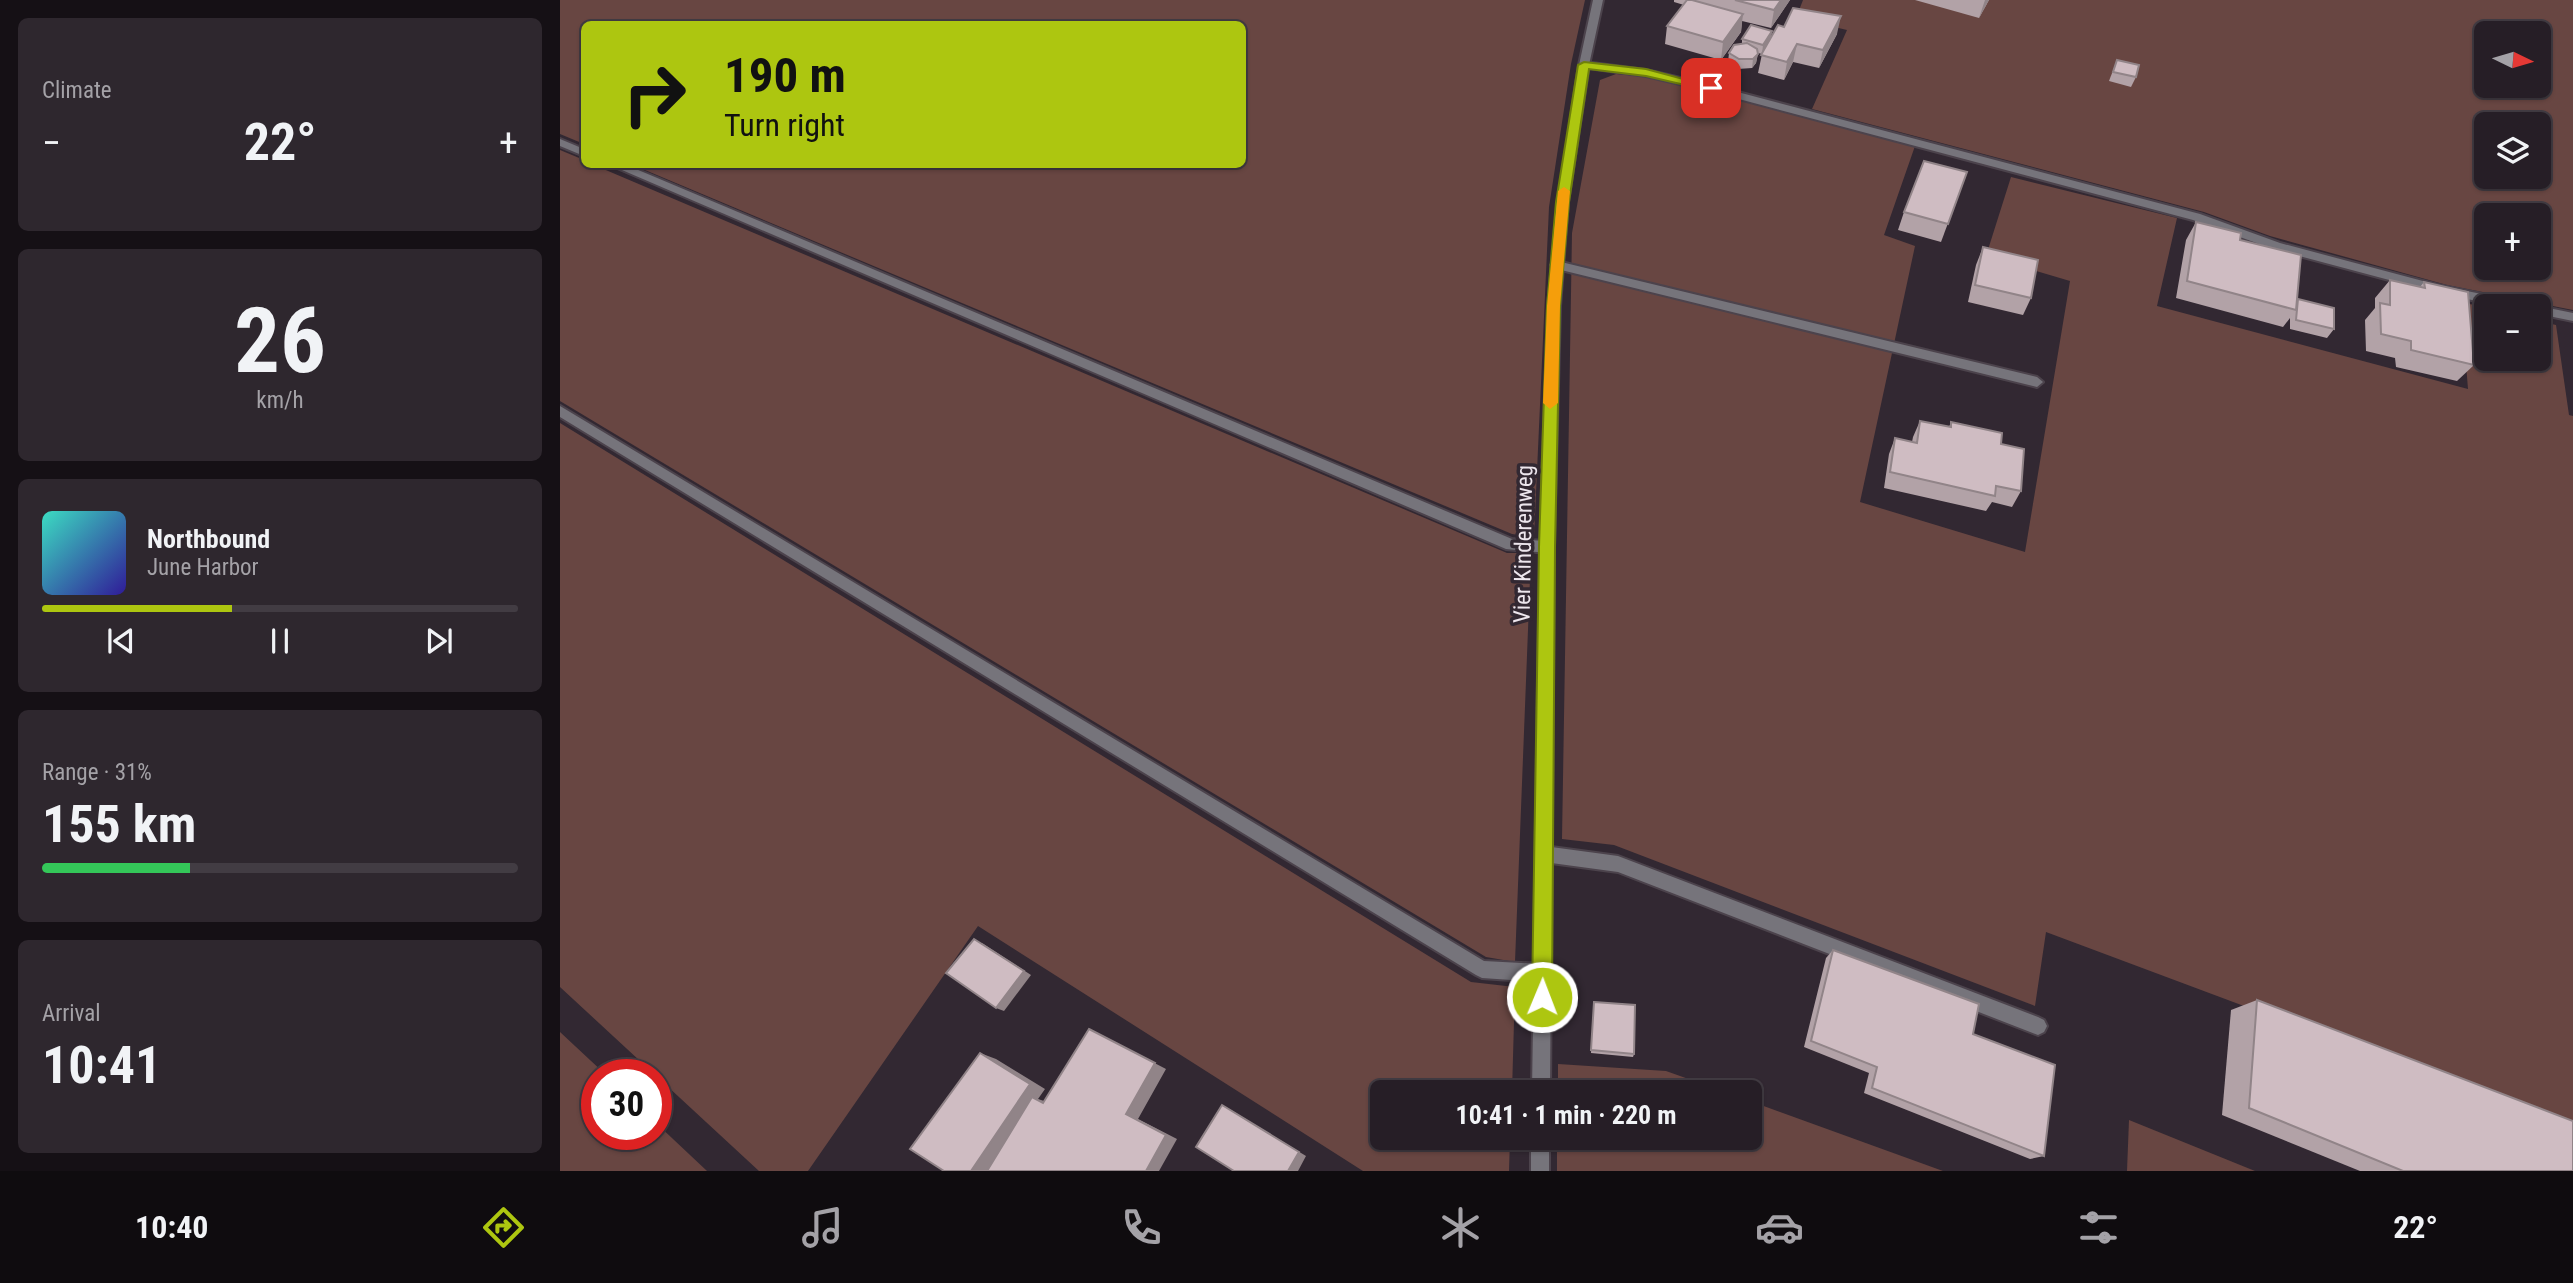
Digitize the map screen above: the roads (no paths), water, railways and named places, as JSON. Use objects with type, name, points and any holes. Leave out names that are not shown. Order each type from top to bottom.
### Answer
[{"type":"street","name":"Vier Kinderenweg","points":[[1541,1080],[1547,547],[1553,306],[1563,202],[1584,65],[1598,0]]},
{"type":"street","points":[[1584,65],[1646,73],[1711,88],[2196,217],[2304,253],[2474,296]]},
{"type":"street","points":[[560,142],[581,152]]},
{"type":"street","points":[[622,168],[1511,545],[1547,547]]},
{"type":"street","points":[[1557,265],[2037,382]]},
{"type":"street","points":[[2551,312],[2573,317]]},
{"type":"street","points":[[560,411],[1482,969],[1543,973]]},
{"type":"street","points":[[1544,854],[1618,864],[2038,1026]]},
{"type":"street","points":[[1540,1150],[1540,1171]]}]
